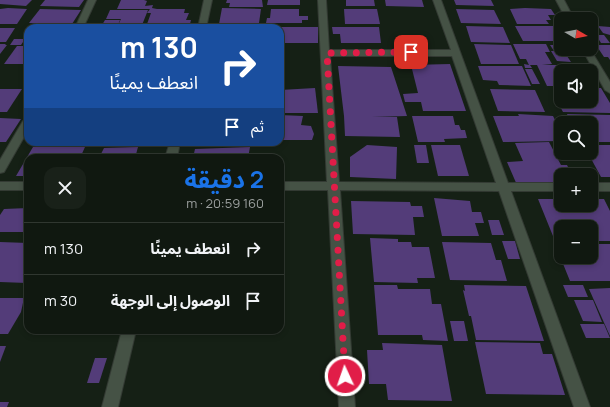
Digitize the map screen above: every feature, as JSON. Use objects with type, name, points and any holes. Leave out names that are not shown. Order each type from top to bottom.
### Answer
[{"type":"street","points":[[81,24],[92,0]]},
{"type":"street","points":[[203,24],[208,0]]},
{"type":"street","points":[[322,0],[327,53],[346,407]]},
{"type":"street","points":[[437,0],[582,407]]},
{"type":"street","points":[[560,0],[566,12]]},
{"type":"street","points":[[327,53],[456,52]]},
{"type":"street","points":[[590,56],[610,90]]},
{"type":"street","points":[[0,169],[24,127]]},
{"type":"street","points":[[0,186],[24,186]]},
{"type":"street","points":[[284,186],[554,187]]},
{"type":"street","points":[[598,187],[610,187]]},
{"type":"street","points":[[110,407],[128,334]]},
{"type":"building","points":[[0,0],[32,0],[26,6],[0,4]]},
{"type":"building","points":[[45,0],[84,0],[79,7],[40,6]]},
{"type":"building","points":[[121,0],[144,0],[147,1],[145,6],[153,5],[152,8],[157,9],[185,9],[184,13],[189,13],[186,20],[191,20],[190,24],[147,24],[151,13],[147,13],[150,9],[117,9]]},
{"type":"building","points":[[227,0],[262,0],[263,7],[229,7],[230,3],[226,3]]},
{"type":"building","points":[[268,0],[300,0],[300,5],[267,5]]},
{"type":"building","points":[[346,0],[374,0],[375,6],[346,6]]},
{"type":"building","points":[[385,0],[422,0],[424,7],[386,6]]},
{"type":"building","points":[[454,0],[491,0],[494,6],[456,5]]},
{"type":"building","points":[[222,8],[261,9],[259,23],[219,24]]},
{"type":"building","points":[[0,9],[27,9],[17,24],[0,24]]},
{"type":"building","points":[[40,9],[81,10],[72,24],[29,23]]},
{"type":"building","points":[[271,9],[299,9],[299,16],[308,16],[308,20],[302,20],[302,23],[266,23],[267,18],[270,18]]},
{"type":"building","points":[[344,9],[377,9],[380,24],[345,24]]},
{"type":"building","points":[[456,9],[494,10],[501,24],[461,23]]},
{"type":"building","points":[[510,9],[551,9],[554,15],[548,15],[551,20],[546,20],[549,24],[517,24]]},
{"type":"building","points":[[110,10],[148,10],[142,24],[118,24],[121,19],[106,19]]},
{"type":"building","points":[[105,20],[120,20],[118,24],[103,24]]},
{"type":"building","points":[[466,26],[503,27],[510,43],[471,42]]},
{"type":"building","points":[[515,26],[554,26],[554,41],[523,41]]},
{"type":"building","points":[[598,26],[610,27],[610,35],[603,33]]},
{"type":"building","points":[[284,27],[318,27],[318,43],[284,43]]},
{"type":"building","points":[[332,27],[379,27],[381,43],[341,43],[340,34],[333,34]]},
{"type":"building","points":[[0,28],[15,28],[6,42],[0,42]]},
{"type":"building","points":[[598,35],[604,35],[610,43],[601,43]]},
{"type":"building","points":[[14,39],[24,39],[21,45],[10,45]]},
{"type":"building","points":[[0,44],[7,45],[0,54]]},
{"type":"building","points":[[474,44],[511,45],[519,64],[481,64]]},
{"type":"building","points":[[513,44],[546,44],[550,52],[545,52],[552,64],[542,65],[554,65],[554,86],[547,86],[537,65],[530,65],[532,68],[525,68],[524,64],[529,65],[526,59],[520,59]]},
{"type":"building","points":[[550,45],[554,45],[554,51]]},
{"type":"building","points":[[598,45],[610,45],[610,60],[608,57],[604,57],[598,48]]},
{"type":"building","points":[[17,46],[24,46],[24,64],[4,64]]},
{"type":"building","points":[[554,56],[567,56],[571,62],[557,61]]},
{"type":"building","points":[[450,64],[466,111],[423,111],[421,102],[405,102],[403,94],[418,93],[411,65]]},
{"type":"building","points":[[338,66],[391,67],[407,116],[372,117],[397,117],[400,137],[345,136]]},
{"type":"building","points":[[478,66],[522,66],[531,86],[499,85],[497,81],[483,80]]},
{"type":"building","points":[[525,69],[532,69],[540,84],[532,84]]},
{"type":"building","points":[[315,88],[318,113],[284,113],[284,90]]},
{"type":"building","points":[[598,88],[601,88],[610,103],[610,113],[563,112],[561,108],[598,108]]},
{"type":"building","points":[[0,89],[22,89],[7,112],[0,112]]},
{"type":"building","points":[[490,89],[535,90],[545,112],[498,111]]},
{"type":"building","points":[[518,114],[553,116],[554,141],[503,142],[493,116],[519,116]]},
{"type":"building","points":[[567,114],[610,115],[610,142],[598,142],[598,116],[568,116]]},
{"type":"building","points":[[284,115],[303,116],[301,125],[311,126],[314,134],[312,140],[284,140]]},
{"type":"building","points":[[412,116],[453,116],[455,125],[459,125],[461,130],[465,130],[467,138],[444,139],[445,142],[418,142]]},
{"type":"building","points":[[0,118],[21,119],[6,142],[0,142]]},
{"type":"building","points":[[549,142],[554,152],[554,160],[558,160],[561,165],[567,165],[568,168],[554,168],[554,183],[517,185],[507,162],[523,161],[515,143]]},
{"type":"building","points":[[367,145],[397,147],[396,179],[350,177],[350,157]]},
{"type":"building","points":[[414,145],[426,145],[429,163],[417,163]]},
{"type":"building","points":[[431,145],[460,145],[469,176],[438,176]]},
{"type":"building","points":[[598,145],[610,145],[610,177],[601,177],[598,168],[596,168],[592,160],[598,160]]},
{"type":"building","points":[[33,147],[85,147],[82,154],[29,154]]},
{"type":"building","points":[[138,147],[136,154],[101,154],[104,148]]},
{"type":"building","points":[[250,147],[249,154],[194,154],[195,149]]},
{"type":"building","points":[[24,162],[24,176],[16,176]]},
{"type":"building","points":[[434,198],[470,201],[472,212],[481,212],[484,223],[475,223],[479,236],[442,236]]},
{"type":"building","points":[[538,199],[554,199],[554,212],[598,212],[598,199],[604,199],[610,211],[610,241],[598,241],[598,220],[554,220],[554,239]]},
{"type":"building","points":[[351,201],[410,202],[411,206],[422,206],[424,217],[413,217],[415,235],[353,234]]},
{"type":"building","points":[[24,208],[24,232],[0,232],[0,215],[4,209]]},
{"type":"building","points":[[488,220],[499,220],[504,235],[492,235]]},
{"type":"building","points":[[370,238],[398,239],[398,242],[411,242],[412,247],[429,247],[435,278],[417,278],[418,283],[374,282]]},
{"type":"building","points":[[502,241],[515,241],[520,259],[508,259]]},
{"type":"building","points":[[0,242],[24,243],[24,283],[0,282]]},
{"type":"building","points":[[442,242],[491,243],[496,260],[501,260],[507,281],[450,280]]},
{"type":"building","points":[[598,244],[610,244],[610,281],[570,281],[563,264],[598,264]]},
{"type":"building","points":[[374,285],[397,285],[398,289],[430,289],[432,304],[441,304],[448,341],[423,340],[422,335],[378,335]]},
{"type":"building","points":[[464,285],[526,286],[544,341],[476,340],[471,316],[469,316],[463,290],[465,291]]},
{"type":"building","points":[[563,285],[583,285],[588,297],[568,297]]},
{"type":"building","points":[[610,288],[610,336],[589,289]]},
{"type":"building","points":[[0,298],[24,298],[21,312],[8,334],[0,334]]},
{"type":"building","points":[[574,300],[593,300],[602,322],[583,321]]},
{"type":"building","points":[[450,321],[464,321],[468,341],[454,341]]},
{"type":"building","points":[[580,324],[604,324],[610,338],[586,338]]},
{"type":"building","points":[[475,342],[540,343],[543,354],[552,354],[565,395],[486,394]]},
{"type":"building","points":[[382,343],[442,345],[452,401],[388,400],[386,384],[369,384],[367,350],[383,350]]},
{"type":"building","points":[[0,346],[6,346],[0,362]]},
{"type":"building","points":[[95,358],[107,358],[99,383],[87,383]]},
{"type":"building","points":[[0,402],[9,402],[7,407],[0,407]]},
{"type":"route","points":[[345,376],[327,53],[411,52]]}]
